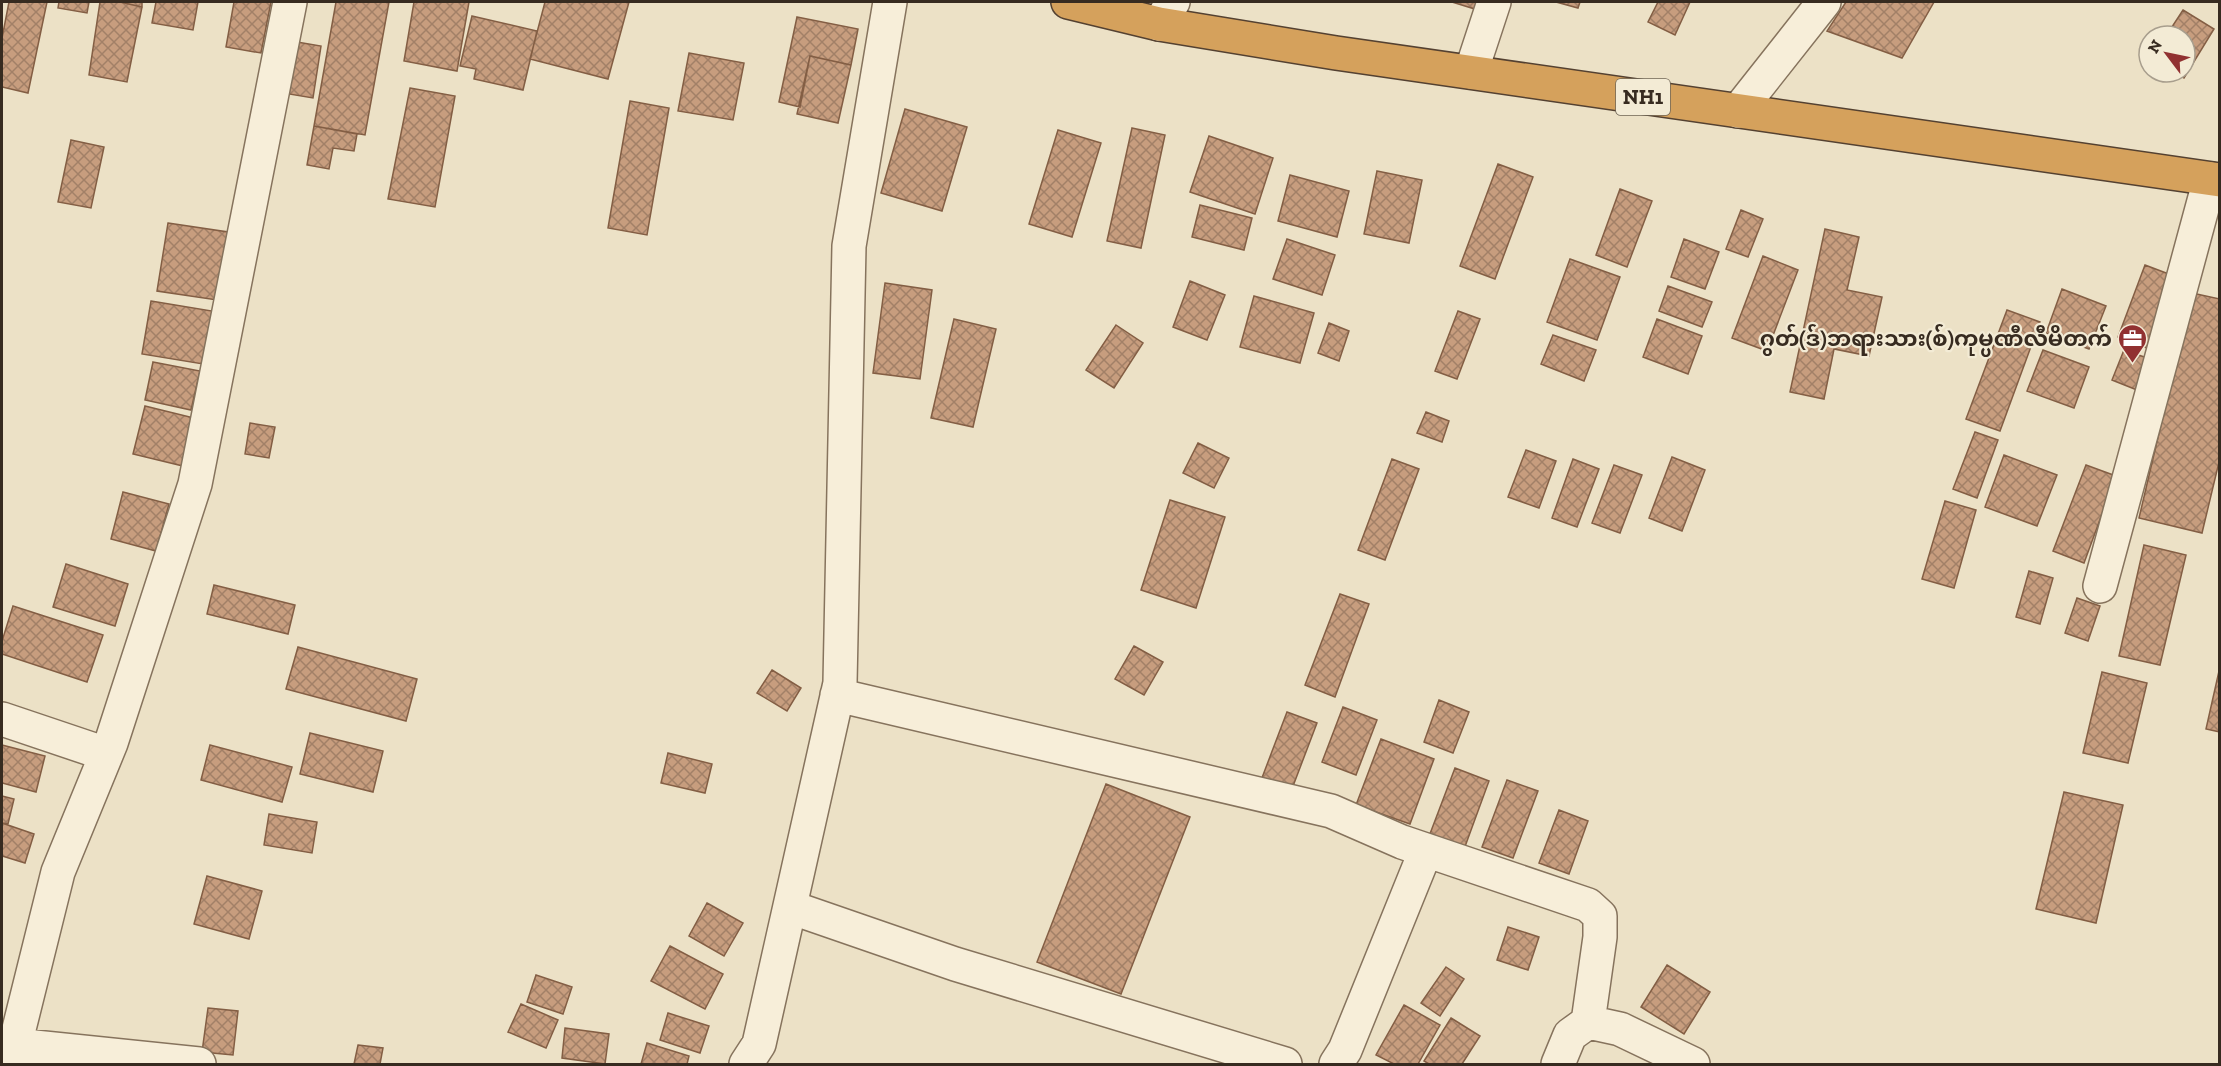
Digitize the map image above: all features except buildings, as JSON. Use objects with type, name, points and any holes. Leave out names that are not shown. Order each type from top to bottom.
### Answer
[{"type":"highway","name":"NH1","points":[[1068,2],[1166,13],[1336,53],[2215,180]]},
{"type":"street","points":[[199,1065],[14,1055],[58,872],[106,754],[195,484],[290,2]]},
{"type":"street","points":[[746,1065],[759,1044],[840,683],[849,246],[890,2]]},
{"type":"street","points":[[1471,72],[1494,2]]},
{"type":"street","points":[[1738,111],[1824,2]]},
{"type":"street","points":[[2100,586],[2215,180]]},
{"type":"street","points":[[837,695],[1331,811],[1426,850],[1588,905],[1600,916],[1600,937],[1588,1022],[1570,1035],[1558,1065]]},
{"type":"street","points":[[2,718],[106,754]]},
{"type":"street","points":[[1336,1065],[1345,1050],[1426,850]]},
{"type":"street","points":[[790,907],[955,964],[1285,1065]]},
{"type":"street","points":[[1588,1022],[1620,1029],[1693,1065]]},
{"type":"place","name":"ဂွတ်(ဒ်)ဘရားသား(စ်)ကုမ္ပဏီလီမိတက်","points":[[2133,364]]}]
